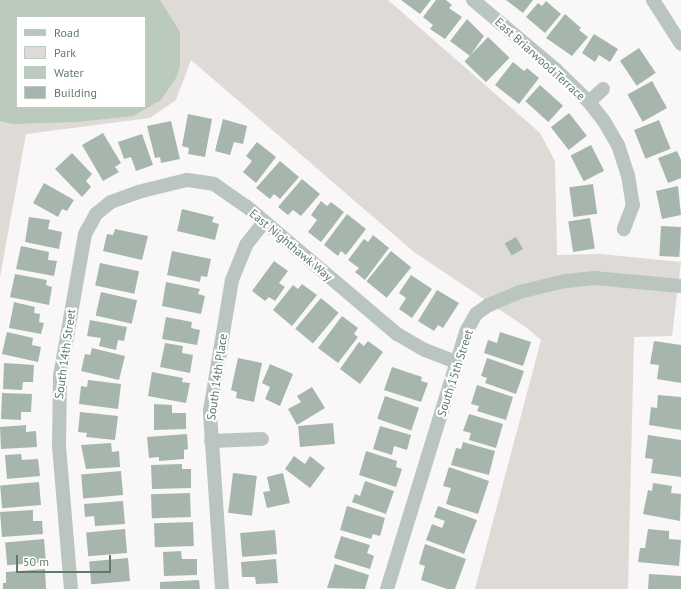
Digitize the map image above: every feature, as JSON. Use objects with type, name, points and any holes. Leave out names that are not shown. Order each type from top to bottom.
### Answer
[{"type":"street","name":"East Briarwood Terrace","points":[[473,0],[556,70],[589,102],[618,145],[628,175],[634,205],[624,229]]},
{"type":"street","points":[[654,0],[678,38]]},
{"type":"street","name":"East Briarwood Terrace","points":[[589,102],[603,89]]},
{"type":"street","name":"East Nighthawk Way","points":[[110,202],[144,191],[187,180],[199,180],[214,184],[230,194],[397,334],[425,350],[457,362]]},
{"type":"street","name":"South 14th Street","points":[[71,589],[59,447],[60,376],[85,234],[96,214],[110,202]]},
{"type":"street","name":"South 14th Place","points":[[222,589],[210,411],[232,280],[246,245],[264,222]]},
{"type":"street","name":"South 15th Street","points":[[387,589],[466,332],[476,314],[489,305],[520,292],[566,281],[594,278],[681,286]]},
{"type":"street","points":[[211,441],[262,439]]},
{"type":"green space","points":[[0,0],[388,0],[540,133],[555,161],[557,255],[601,254],[681,262],[672,336],[634,337],[628,589],[475,589],[541,340],[527,328],[414,252],[191,60],[176,100],[150,118],[26,134],[0,277]]},
{"type":"water","points":[[0,0],[160,0],[180,32],[180,67],[176,78],[161,100],[133,116],[77,122],[13,124],[0,121]]},
{"type":"building","points":[[401,0],[431,0],[420,14]]},
{"type":"building","points":[[436,0],[446,0],[452,5],[449,8],[462,17],[445,39],[430,29],[433,25],[423,17]]},
{"type":"building","points":[[506,0],[533,0],[523,13]]},
{"type":"building","points":[[546,1],[561,14],[545,33],[526,17],[538,3],[542,6]]},
{"type":"building","points":[[565,14],[581,28],[579,30],[588,37],[572,56],[546,38]]},
{"type":"building","points":[[467,19],[484,36],[470,56],[450,41]]},
{"type":"building","points":[[594,34],[618,49],[610,62],[599,55],[595,62],[582,53]]},
{"type":"building","points":[[488,37],[510,58],[486,82],[464,61]]},
{"type":"building","points":[[639,48],[656,73],[637,86],[620,61]]},
{"type":"building","points":[[513,62],[524,71],[527,68],[539,78],[519,104],[495,85]]},
{"type":"building","points":[[652,81],[667,108],[643,122],[628,95]]},
{"type":"building","points":[[540,85],[563,106],[548,122],[525,101]]},
{"type":"building","points":[[569,113],[587,136],[569,150],[551,127]]},
{"type":"building","points":[[188,114],[212,119],[205,157],[188,154],[189,148],[182,146]]},
{"type":"building","points":[[223,119],[247,126],[243,144],[234,142],[230,155],[215,151]]},
{"type":"building","points":[[659,120],[671,149],[646,159],[634,130]]},
{"type":"building","points":[[171,121],[180,159],[161,163],[160,157],[155,158],[147,126]]},
{"type":"building","points":[[103,133],[121,163],[115,167],[119,172],[103,181],[82,145]]},
{"type":"building","points":[[142,134],[153,165],[136,171],[131,157],[124,159],[118,142]]},
{"type":"building","points":[[257,142],[276,157],[256,183],[243,172],[252,161],[246,156]]},
{"type":"building","points":[[591,145],[604,171],[584,181],[571,155]]},
{"type":"building","points":[[677,151],[681,160],[681,178],[668,183],[658,158]]},
{"type":"building","points":[[72,153],[92,174],[86,181],[91,187],[82,197],[55,169]]},
{"type":"building","points":[[280,161],[299,177],[280,199],[274,194],[270,199],[256,188]]},
{"type":"building","points":[[302,179],[320,194],[301,216],[293,210],[288,215],[278,207]]},
{"type":"building","points":[[44,183],[74,200],[67,211],[62,209],[58,217],[33,203]]},
{"type":"building","points":[[593,184],[597,214],[573,217],[569,187]]},
{"type":"building","points":[[678,186],[681,215],[662,219],[656,191]]},
{"type":"building","points":[[321,201],[327,206],[331,202],[344,212],[321,242],[308,232],[317,220],[311,215]]},
{"type":"building","points":[[182,209],[214,217],[212,222],[219,224],[215,240],[177,231]]},
{"type":"building","points":[[347,214],[366,229],[346,255],[341,251],[338,256],[324,245]]},
{"type":"building","points":[[29,217],[50,220],[48,229],[62,232],[59,249],[25,242]]},
{"type":"building","points":[[590,218],[595,249],[573,252],[568,221]]},
{"type":"building","points":[[661,226],[681,227],[679,257],[659,256]]},
{"type":"building","points":[[115,229],[148,236],[142,260],[103,251],[107,234],[113,235]]},
{"type":"building","points":[[373,235],[389,248],[365,280],[355,272],[359,268],[348,260],[364,239],[368,242]]},
{"type":"building","points":[[516,237],[523,249],[512,256],[505,244]]},
{"type":"building","points":[[21,246],[49,252],[48,260],[57,261],[54,276],[16,269]]},
{"type":"building","points":[[172,251],[211,259],[207,277],[201,276],[200,282],[167,275]]},
{"type":"building","points":[[391,251],[411,267],[387,298],[366,281]]},
{"type":"building","points":[[274,261],[288,271],[279,283],[285,287],[275,301],[269,297],[265,301],[252,291]]},
{"type":"building","points":[[100,263],[139,271],[134,294],[95,285]]},
{"type":"building","points":[[15,274],[47,280],[46,285],[52,287],[49,305],[10,297]]},
{"type":"building","points":[[411,275],[432,289],[412,318],[399,309],[406,298],[399,293]]},
{"type":"building","points":[[166,282],[200,289],[198,294],[205,296],[201,314],[162,306]]},
{"type":"building","points":[[302,284],[317,295],[292,326],[273,310],[293,285],[298,289]]},
{"type":"building","points":[[437,290],[459,303],[443,328],[438,325],[434,331],[418,321]]},
{"type":"building","points":[[101,292],[137,300],[132,324],[96,315]]},
{"type":"building","points":[[321,298],[339,313],[313,343],[295,329]]},
{"type":"building","points":[[14,302],[35,307],[34,313],[40,314],[39,322],[44,323],[41,334],[9,328]]},
{"type":"building","points":[[342,316],[358,328],[354,334],[358,337],[338,363],[318,348]]},
{"type":"building","points":[[166,317],[192,322],[191,328],[200,330],[197,345],[162,339]]},
{"type":"building","points":[[90,320],[127,327],[124,341],[118,340],[116,350],[99,346],[101,338],[87,336]]},
{"type":"building","points":[[7,332],[33,338],[32,345],[41,347],[38,362],[2,354]]},
{"type":"building","points":[[500,332],[531,342],[523,366],[484,353],[488,340],[497,343]]},
{"type":"building","points":[[368,341],[383,352],[360,384],[340,369],[359,342],[364,346]]},
{"type":"building","points":[[654,341],[681,345],[681,383],[657,379],[659,365],[650,364]]},
{"type":"building","points":[[165,343],[183,346],[182,353],[193,355],[190,373],[160,367]]},
{"type":"building","points":[[92,348],[125,356],[119,380],[81,371],[85,354],[90,355]]},
{"type":"building","points":[[238,358],[262,363],[254,402],[236,398],[237,392],[231,390]]},
{"type":"building","points":[[487,358],[524,371],[516,394],[485,383],[487,378],[481,376]]},
{"type":"building","points":[[4,363],[34,365],[33,382],[23,382],[22,390],[3,389]]},
{"type":"building","points":[[270,364],[293,374],[280,406],[265,399],[270,387],[262,383]]},
{"type":"building","points":[[392,367],[422,377],[421,381],[428,383],[421,402],[384,390]]},
{"type":"building","points":[[152,372],[183,378],[182,382],[190,383],[186,403],[148,396]]},
{"type":"building","points":[[88,380],[121,384],[118,409],[79,404],[81,386],[87,387]]},
{"type":"building","points":[[477,385],[513,397],[506,420],[477,411],[479,406],[471,404]]},
{"type":"building","points":[[312,387],[325,408],[297,425],[288,409],[301,402],[297,396]]},
{"type":"building","points":[[2,393],[32,394],[31,412],[21,412],[21,420],[1,419]]},
{"type":"building","points":[[658,395],[681,397],[681,430],[649,425],[651,407],[657,408]]},
{"type":"building","points":[[385,396],[419,408],[411,430],[377,419]]},
{"type":"building","points":[[154,404],[172,405],[172,413],[186,413],[186,429],[154,430]]},
{"type":"building","points":[[80,412],[118,416],[115,440],[86,437],[87,433],[78,432]]},
{"type":"building","points":[[469,414],[503,424],[496,448],[469,440],[471,433],[463,431]]},
{"type":"building","points":[[333,423],[335,444],[300,447],[298,426]]},
{"type":"building","points":[[26,425],[26,432],[36,431],[37,447],[1,449],[0,427]]},
{"type":"building","points":[[380,426],[411,435],[407,450],[394,446],[392,455],[373,449]]},
{"type":"building","points":[[187,434],[188,449],[184,450],[184,459],[159,461],[159,457],[149,458],[147,437]]},
{"type":"building","points":[[648,435],[681,440],[681,477],[651,473],[653,459],[645,458]]},
{"type":"building","points":[[463,442],[495,451],[489,475],[451,465],[456,448],[461,449]]},
{"type":"building","points":[[111,443],[112,452],[119,451],[120,467],[86,469],[81,445]]},
{"type":"building","points":[[366,451],[397,461],[396,467],[402,469],[396,487],[359,475]]},
{"type":"building","points":[[21,454],[22,460],[38,459],[40,476],[7,479],[5,455]]},
{"type":"building","points":[[294,456],[305,464],[310,456],[325,468],[310,488],[285,469]]},
{"type":"building","points":[[182,464],[182,469],[191,469],[191,488],[152,489],[151,465]]},
{"type":"building","points":[[449,467],[489,481],[478,514],[446,504],[451,488],[443,486]]},
{"type":"building","points":[[121,471],[123,495],[83,498],[81,474]]},
{"type":"building","points":[[233,473],[257,476],[252,516],[228,513]]},
{"type":"building","points":[[283,473],[290,503],[267,508],[263,492],[270,491],[267,477]]},
{"type":"building","points":[[365,481],[394,491],[386,514],[352,502],[355,494],[360,496]]},
{"type":"building","points":[[39,482],[41,505],[2,508],[0,485]]},
{"type":"building","points":[[653,483],[672,486],[671,493],[681,494],[680,521],[643,514],[648,490],[652,491]]},
{"type":"building","points":[[190,493],[191,517],[152,518],[151,494]]},
{"type":"building","points":[[123,501],[125,524],[95,526],[94,516],[85,517],[84,504]]},
{"type":"building","points":[[347,506],[385,518],[380,536],[373,534],[371,539],[340,530]]},
{"type":"building","points":[[438,506],[477,520],[464,554],[426,540],[432,524],[442,528],[445,521],[434,517]]},
{"type":"building","points":[[33,510],[33,521],[42,521],[43,534],[2,537],[0,512]]},
{"type":"building","points":[[193,522],[194,546],[155,547],[154,523]]},
{"type":"building","points":[[125,529],[127,553],[88,556],[86,532]]},
{"type":"building","points":[[648,529],[669,531],[669,539],[681,540],[679,566],[638,562],[640,548],[645,548]]},
{"type":"building","points":[[275,530],[277,554],[242,557],[240,533]]},
{"type":"building","points":[[341,536],[370,545],[367,553],[374,556],[370,569],[334,558]]},
{"type":"building","points":[[44,539],[46,562],[7,565],[5,542]]},
{"type":"building","points":[[425,544],[466,559],[455,589],[447,589],[421,580],[425,566],[419,564]]},
{"type":"building","points":[[181,551],[182,559],[197,559],[197,575],[164,576],[163,552]]},
{"type":"building","points":[[128,558],[130,581],[91,584],[89,561]]},
{"type":"building","points":[[276,559],[278,583],[256,584],[255,577],[242,577],[241,562]]},
{"type":"building","points":[[335,564],[369,575],[365,589],[327,588]]},
{"type":"building","points":[[45,569],[46,589],[3,589],[3,583],[6,583],[6,572]]},
{"type":"building","points":[[649,574],[681,576],[681,589],[648,589]]},
{"type":"building","points":[[199,580],[200,589],[160,589],[160,582]]}]
